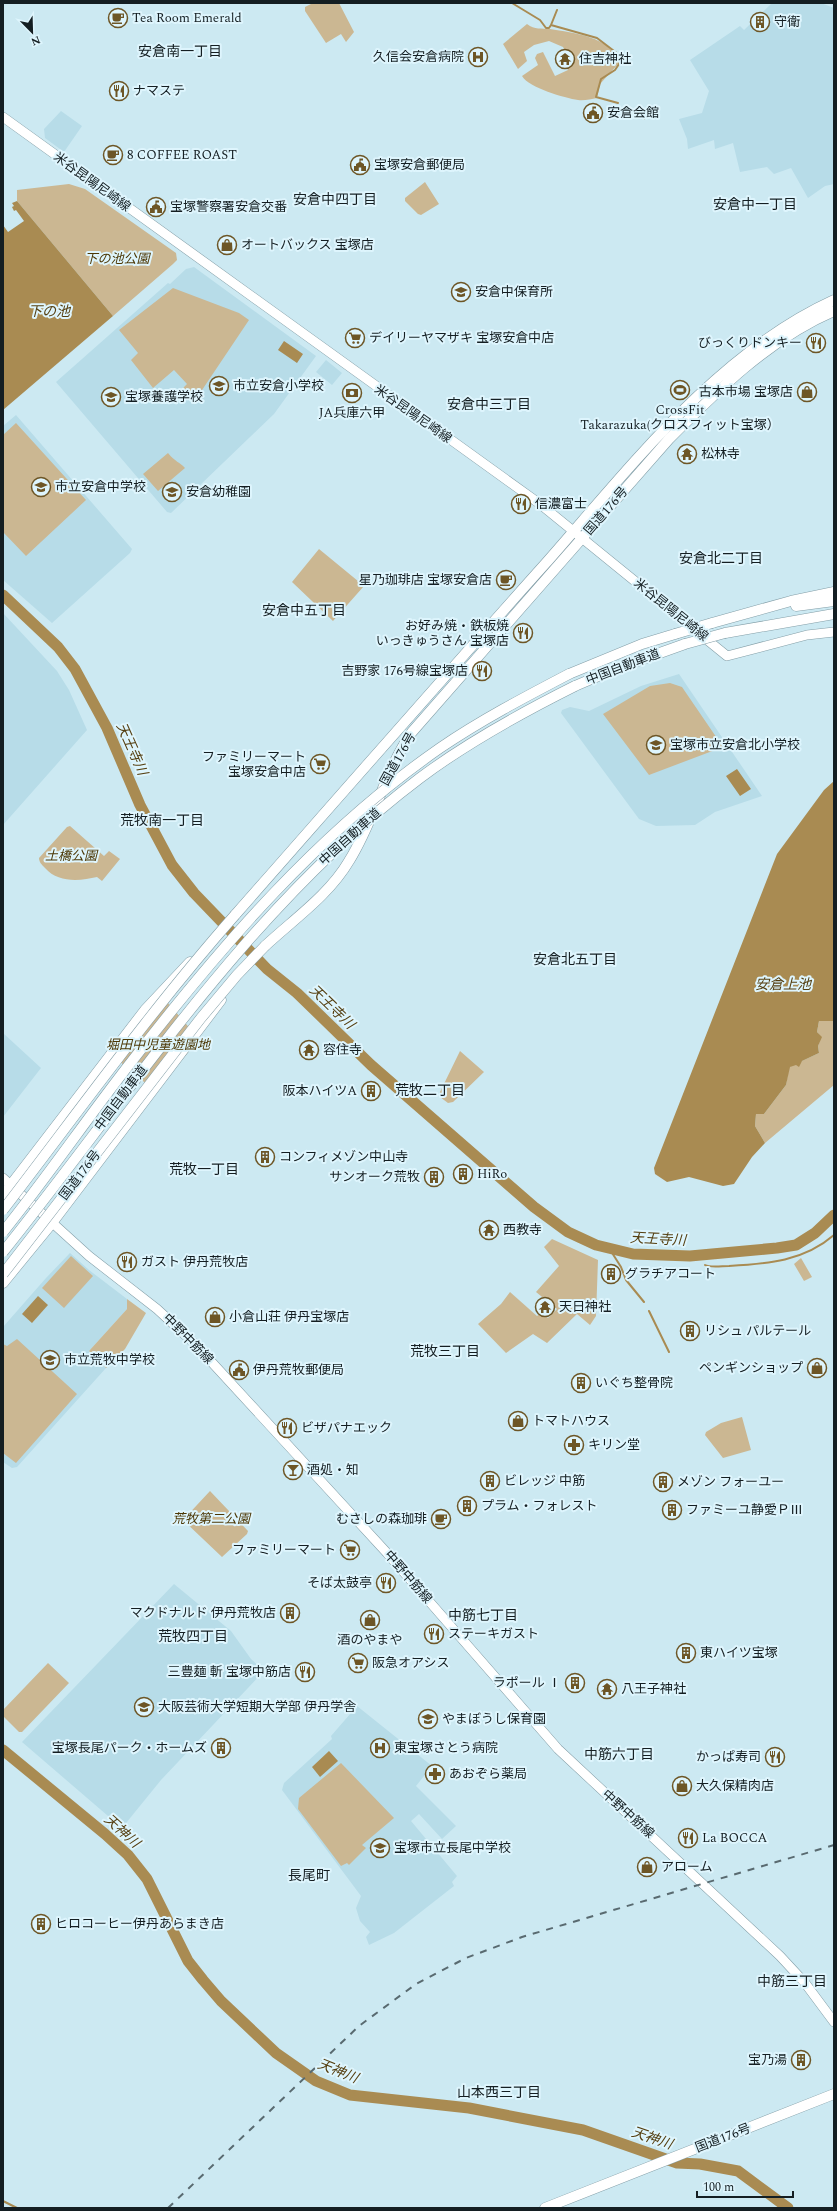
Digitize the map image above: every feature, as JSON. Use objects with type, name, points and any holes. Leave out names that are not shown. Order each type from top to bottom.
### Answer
[{"type":"highway","name":"国道176号","points":[[3,1210],[126,1047],[214,938],[639,459],[707,388],[743,357],[780,330],[834,300]]},
{"type":"highway","name":"国道176号","points":[[3,1274],[154,1077],[237,975],[265,946],[320,897],[349,862],[362,837],[393,763],[412,732],[669,439],[712,395],[764,352],[834,311]]},
{"type":"highway","points":[[712,623],[790,601],[834,592]]},
{"type":"highway","name":"中国自動車道","points":[[3,1232],[133,1060],[256,912],[309,857],[388,787],[440,748],[497,712],[569,674],[642,644],[712,623],[762,612],[834,601]]},
{"type":"highway","name":"中国自動車道","points":[[3,1252],[194,1005],[266,921],[316,868],[367,822],[421,777],[492,731],[575,686],[622,666],[686,644],[725,633],[834,614]]},
{"type":"highway","points":[[3,1194],[7,1182],[42,1144],[146,1010],[214,938]]},
{"type":"highway","points":[[3,1283],[92,1172],[205,1022],[237,975]]},
{"type":"highway","name":"国道176号","points":[[545,2208],[834,2094]]},
{"type":"main road","name":"米谷昆陽尼崎線","points":[[3,117],[506,479],[582,538],[727,656],[807,635],[834,632]]},
{"type":"main road","name":"中野中筋線","points":[[7,1182],[110,1273],[162,1313],[194,1344],[387,1553],[558,1749],[792,1968],[834,2022]]},
{"type":"shaded area","points":[[772,3],[821,3],[834,8],[834,184],[825,186],[808,198],[791,168],[774,174],[767,167],[740,172],[733,143],[715,149],[714,140],[688,149],[687,139],[679,119],[702,113],[709,91],[690,60],[740,26],[744,30]]},
{"type":"shaded area","points":[[61,111],[82,126],[64,152],[45,138],[44,129]]},
{"type":"shaded area","name":"市立安倉小学校","points":[[194,267],[316,356],[274,414],[171,513],[167,512],[56,382],[168,283],[170,284],[186,269]]},
{"type":"shaded area","points":[[326,360],[342,373],[332,385],[316,372]]},
{"type":"shaded area","name":"市立安倉中学校","points":[[16,415],[132,549],[130,553],[52,623],[3,580],[3,426]]},
{"type":"shaded area","points":[[3,613],[57,671],[69,690],[87,730],[3,825]]},
{"type":"shaded area","name":"宝塚市立安倉北小学校","points":[[679,674],[762,796],[715,812],[695,825],[656,826],[639,819],[561,713],[562,710],[570,707],[589,711],[641,686]]},
{"type":"shaded area","points":[[3,1033],[41,1068],[3,1117]]},
{"type":"shaded area","name":"市立荒牧中学校","points":[[70,1253],[89,1270],[127,1299],[127,1309],[89,1351],[106,1368],[17,1467],[12,1468],[3,1462],[3,1327]]},
{"type":"shaded area","name":"大阪芸術大学短期大学部 伊丹学舎","points":[[174,1584],[231,1631],[251,1659],[264,1671],[161,1780],[122,1828],[22,1742]]},
{"type":"shaded area","name":"宝塚市立長尾中学校","points":[[357,1706],[432,1766],[416,1786],[456,1826],[442,1839],[419,1814],[411,1821],[457,1876],[452,1882],[454,1886],[394,1933],[369,1945],[366,1937],[370,1932],[360,1921],[356,1908],[361,1896],[282,1790],[284,1783],[332,1739],[331,1736]]},
{"type":"green space","points":[[313,3],[339,3],[354,32],[346,42],[341,34],[326,43],[305,11],[305,7]]},
{"type":"green space","name":"住吉神社","points":[[527,24],[535,28],[550,29],[590,37],[600,41],[615,54],[619,63],[600,84],[597,98],[580,100],[565,97],[532,85],[522,76],[538,65],[535,58],[537,54],[543,52],[555,76],[568,70],[564,62],[568,57],[563,47],[549,41],[534,45],[524,52],[527,61],[518,69],[503,44]]},
{"type":"green space","points":[[425,182],[439,204],[421,215],[418,214],[405,201],[405,198]]},
{"type":"green space","name":"下の池公園","points":[[69,184],[85,189],[176,253],[177,260],[173,264],[113,316],[17,201],[17,190]]},
{"type":"green space","points":[[173,288],[239,313],[249,320],[196,399],[181,390],[187,384],[174,370],[153,388],[131,360],[138,353],[119,330]]},
{"type":"green space","points":[[16,423],[86,500],[26,556],[3,532],[3,435]]},
{"type":"green space","points":[[168,453],[185,468],[158,491],[143,474]]},
{"type":"green space","points":[[319,549],[364,586],[333,621],[292,582]]},
{"type":"green space","points":[[670,683],[682,687],[723,747],[649,775],[603,714],[650,686]]},
{"type":"green space","name":"土橋公園","points":[[70,826],[104,856],[109,851],[120,859],[102,881],[97,877],[70,880],[56,876],[50,873],[40,862],[39,858],[67,827]]},
{"type":"green space","name":"堀田中児童遊園地","points":[[162,996],[199,1039],[156,1092],[113,1056]]},
{"type":"green space","points":[[819,1021],[834,1021],[834,1085],[765,1143],[755,1126],[756,1114],[764,1114],[786,1085],[789,1067],[819,1053],[818,1046],[821,1037],[817,1032]]},
{"type":"green space","points":[[460,1051],[484,1072],[453,1102],[448,1103],[440,1097],[440,1092]]},
{"type":"green space","points":[[552,1239],[598,1260],[596,1316],[590,1325],[577,1314],[547,1343],[533,1334],[506,1353],[478,1324],[501,1304],[510,1292],[537,1316],[541,1313],[548,1318],[557,1309],[536,1292],[559,1266],[544,1247]]},
{"type":"green space","points":[[71,1256],[93,1276],[64,1308],[42,1288]]},
{"type":"green space","points":[[801,1258],[812,1277],[804,1281],[794,1264]]},
{"type":"green space","points":[[127,1299],[146,1313],[125,1349],[106,1368],[89,1351],[127,1309]]},
{"type":"green space","points":[[17,1339],[77,1394],[16,1463],[3,1453],[3,1344],[7,1346]]},
{"type":"green space","points":[[742,1417],[751,1450],[723,1458],[705,1435],[706,1432],[721,1423]]},
{"type":"green space","name":"荒牧第二公園","points":[[210,1491],[248,1531],[247,1534],[222,1557],[183,1520]]},
{"type":"green space","points":[[48,1663],[69,1683],[22,1732],[19,1732],[3,1716],[3,1710]]},
{"type":"green space","points":[[341,1763],[394,1818],[362,1845],[366,1848],[349,1865],[347,1863],[341,1866],[298,1809],[299,1798]]},
{"type":"water","name":"下の池","points":[[17,201],[113,316],[3,410],[3,225],[8,232],[24,221],[12,207],[14,206],[12,203]]},
{"type":"water","points":[[284,341],[303,354],[297,363],[278,350]]},
{"type":"water","points":[[737,769],[751,789],[740,796],[726,776]]},
{"type":"water","name":"安倉上池","points":[[834,781],[834,1021],[819,1021],[817,1032],[822,1037],[818,1046],[819,1053],[802,1061],[799,1067],[796,1065],[790,1067],[786,1085],[764,1114],[756,1114],[755,1126],[765,1143],[752,1157],[734,1184],[723,1186],[689,1177],[667,1182],[655,1174],[654,1168],[777,854],[824,790]]},
{"type":"water","points":[[38,1296],[48,1305],[32,1323],[22,1314]]},
{"type":"water","points":[[329,1751],[338,1761],[320,1777],[312,1767]]},
{"type":"waterway","points":[[512,3],[540,20],[546,28],[549,28],[551,25]]},
{"type":"waterway","points":[[557,10],[551,25],[597,38],[618,54],[619,64],[615,70],[601,79],[596,97],[618,103]]},
{"type":"waterway","points":[[629,110],[636,116],[643,117],[644,119]]},
{"type":"waterway","name":"天王寺川","points":[[3,595],[58,647],[75,669],[107,728],[140,805],[172,865],[194,893],[267,969],[297,993],[371,1065],[534,1207],[568,1232],[596,1245],[633,1254],[690,1256],[796,1245],[815,1233],[834,1215]]},
{"type":"waterway","points":[[705,1265],[713,1267],[758,1264],[785,1260],[810,1251],[834,1235]]},
{"type":"waterway","points":[[609,1248],[621,1267],[626,1280],[644,1302]]},
{"type":"waterway","name":"天王寺川","points":[[702,1255],[703,1259]]},
{"type":"waterway","points":[[649,1311],[669,1352]]},
{"type":"waterway","name":"天神川","points":[[3,1750],[105,1834],[128,1855],[147,1879],[188,1961],[203,1980],[221,2001],[276,2053],[316,2081],[350,2095],[469,2108],[583,2130],[677,2163],[700,2164],[738,2171],[788,2208]]},
{"type":"waterway","points":[[3,2201],[17,2208]]},
{"type":"railway","points":[[168,2208],[359,2026],[416,1984],[466,1958],[522,1937],[834,1845]]},
{"type":"place","name":"Tea Room Emerald","points":[[118,18]]},
{"type":"place","name":"守衛","points":[[760,22]]},
{"type":"place","name":"久信会安倉病院","points":[[478,57]]},
{"type":"place","name":"住吉神社","points":[[565,59]]},
{"type":"place","name":"ナマステ","points":[[119,91]]},
{"type":"place","name":"安倉会館","points":[[593,113]]},
{"type":"place","name":"8 COFFEE ROAST","points":[[113,155]]},
{"type":"place","name":"宝塚安倉郵便局","points":[[360,165]]},
{"type":"place","name":"宝塚警察署安倉交番","points":[[156,207]]},
{"type":"place","name":"オートバックス 宝塚店","points":[[227,245]]},
{"type":"place","name":"安倉中保育所","points":[[461,292]]},
{"type":"place","name":"デイリーヤマザキ 宝塚安倉中店","points":[[355,338]]},
{"type":"place","name":"びっくりドンキー","points":[[816,343]]},
{"type":"place","name":"市立安倉小学校","points":[[219,386]]},
{"type":"place","name":"CrossFit Takarazuka(クロスフィット宝塚）","points":[[680,390]]},
{"type":"place","name":"古本市場 宝塚店","points":[[807,392]]},
{"type":"place","name":"JA兵庫六甲","points":[[352,393]]},
{"type":"place","name":"宝塚養護学校","points":[[111,397]]},
{"type":"place","name":"松林寺","points":[[687,454]]},
{"type":"place","name":"市立安倉中学校","points":[[41,487]]},
{"type":"place","name":"安倉幼稚園","points":[[172,492]]},
{"type":"place","name":"信濃富士","points":[[521,504]]},
{"type":"place","name":"星乃珈琲店 宝塚安倉店","points":[[506,580]]},
{"type":"place","name":"お好み焼・鉄板焼 いっきゅうさん 宝塚店","points":[[523,633]]},
{"type":"place","name":"吉野家 176号線宝塚店","points":[[482,671]]},
{"type":"place","name":"宝塚市立安倉北小学校","points":[[656,745]]},
{"type":"place","name":"ファミリーマート 宝塚安倉中店","points":[[320,764]]},
{"type":"place","name":"容住寺","points":[[309,1050]]},
{"type":"place","name":"阪本ハイツA","points":[[371,1091]]},
{"type":"place","name":"コンフィメゾン中山寺","points":[[265,1157]]},
{"type":"place","name":"HiRo","points":[[463,1174]]},
{"type":"place","name":"サンオーク荒牧","points":[[434,1177]]},
{"type":"place","name":"西教寺","points":[[489,1230]]},
{"type":"place","name":"ガスト 伊丹荒牧店","points":[[127,1262]]},
{"type":"place","name":"グラチアコート","points":[[611,1274]]},
{"type":"place","name":"天日神社","points":[[545,1307]]},
{"type":"place","name":"小倉山荘 伊丹宝塚店","points":[[215,1317]]},
{"type":"place","name":"リシュ パルテール","points":[[690,1331]]},
{"type":"place","name":"市立荒牧中学校","points":[[50,1360]]},
{"type":"place","name":"ペンギンショップ","points":[[817,1368]]},
{"type":"place","name":"伊丹荒牧郵便局","points":[[239,1370]]},
{"type":"place","name":"いぐち整骨院","points":[[581,1383]]},
{"type":"place","name":"トマトハウス","points":[[518,1421]]},
{"type":"place","name":"ビザパナエック","points":[[287,1428]]},
{"type":"place","name":"キリン堂","points":[[574,1445]]},
{"type":"place","name":"酒処・知","points":[[293,1470]]},
{"type":"place","name":"ビレッジ 中筋","points":[[490,1481]]},
{"type":"place","name":"メゾン フォーユー","points":[[663,1482]]},
{"type":"place","name":"プラム・フォレスト","points":[[467,1506]]},
{"type":"place","name":"ファミーユ静愛ＰⅢ","points":[[672,1510]]},
{"type":"place","name":"むさしの森珈琲","points":[[441,1519]]},
{"type":"place","name":"ファミリーマート","points":[[350,1550]]},
{"type":"place","name":"そば太鼓亭","points":[[386,1583]]},
{"type":"place","name":"マクドナルド 伊丹荒牧店","points":[[290,1613]]},
{"type":"place","name":"酒のやまや","points":[[370,1620]]},
{"type":"place","name":"ステーキガスト","points":[[434,1634]]},
{"type":"place","name":"東ハイツ宝塚","points":[[686,1653]]},
{"type":"place","name":"阪急オアシス","points":[[358,1663]]},
{"type":"place","name":"三豊麺 斬 宝塚中筋店","points":[[305,1672]]},
{"type":"place","name":"ラポール Ⅰ","points":[[575,1683]]},
{"type":"place","name":"八王子神社","points":[[607,1689]]},
{"type":"place","name":"大阪芸術大学短期大学部 伊丹学舎","points":[[144,1707]]},
{"type":"place","name":"やまぼうし保育園","points":[[428,1719]]},
{"type":"place","name":"宝塚長尾パーク・ホームズ","points":[[221,1748]]},
{"type":"place","name":"東宝塚さとう病院","points":[[380,1748]]},
{"type":"place","name":"かっぱ寿司","points":[[775,1757]]},
{"type":"place","name":"あおぞら薬局","points":[[435,1774]]},
{"type":"place","name":"大久保精肉店","points":[[682,1786]]},
{"type":"place","name":"La BOCCA","points":[[688,1838]]},
{"type":"place","name":"宝塚市立長尾中学校","points":[[380,1848]]},
{"type":"place","name":"アローム","points":[[647,1867]]},
{"type":"place","name":"ヒロコーヒー伊丹あらまき店","points":[[41,1924]]},
{"type":"place","name":"宝乃湯","points":[[801,2060]]},
{"type":"district","name":"安倉南一丁目","points":[[180,51]]},
{"type":"district","name":"安倉中四丁目","points":[[335,199]]},
{"type":"district","name":"安倉中一丁目","points":[[755,204]]},
{"type":"district","name":"安倉中三丁目","points":[[489,404]]},
{"type":"district","name":"安倉北二丁目","points":[[721,558]]},
{"type":"district","name":"安倉中五丁目","points":[[304,610]]},
{"type":"district","name":"荒牧南一丁目","points":[[162,820]]},
{"type":"district","name":"安倉北五丁目","points":[[575,959]]},
{"type":"district","name":"荒牧二丁目","points":[[430,1090]]},
{"type":"district","name":"荒牧一丁目","points":[[204,1169]]},
{"type":"district","name":"荒牧三丁目","points":[[445,1351]]},
{"type":"district","name":"中筋七丁目","points":[[483,1615]]},
{"type":"district","name":"荒牧四丁目","points":[[193,1636]]},
{"type":"district","name":"中筋六丁目","points":[[619,1754]]},
{"type":"district","name":"長尾町","points":[[309,1875]]},
{"type":"district","name":"中筋三丁目","points":[[792,1981]]},
{"type":"district","name":"山本西三丁目","points":[[499,2092]]}]
